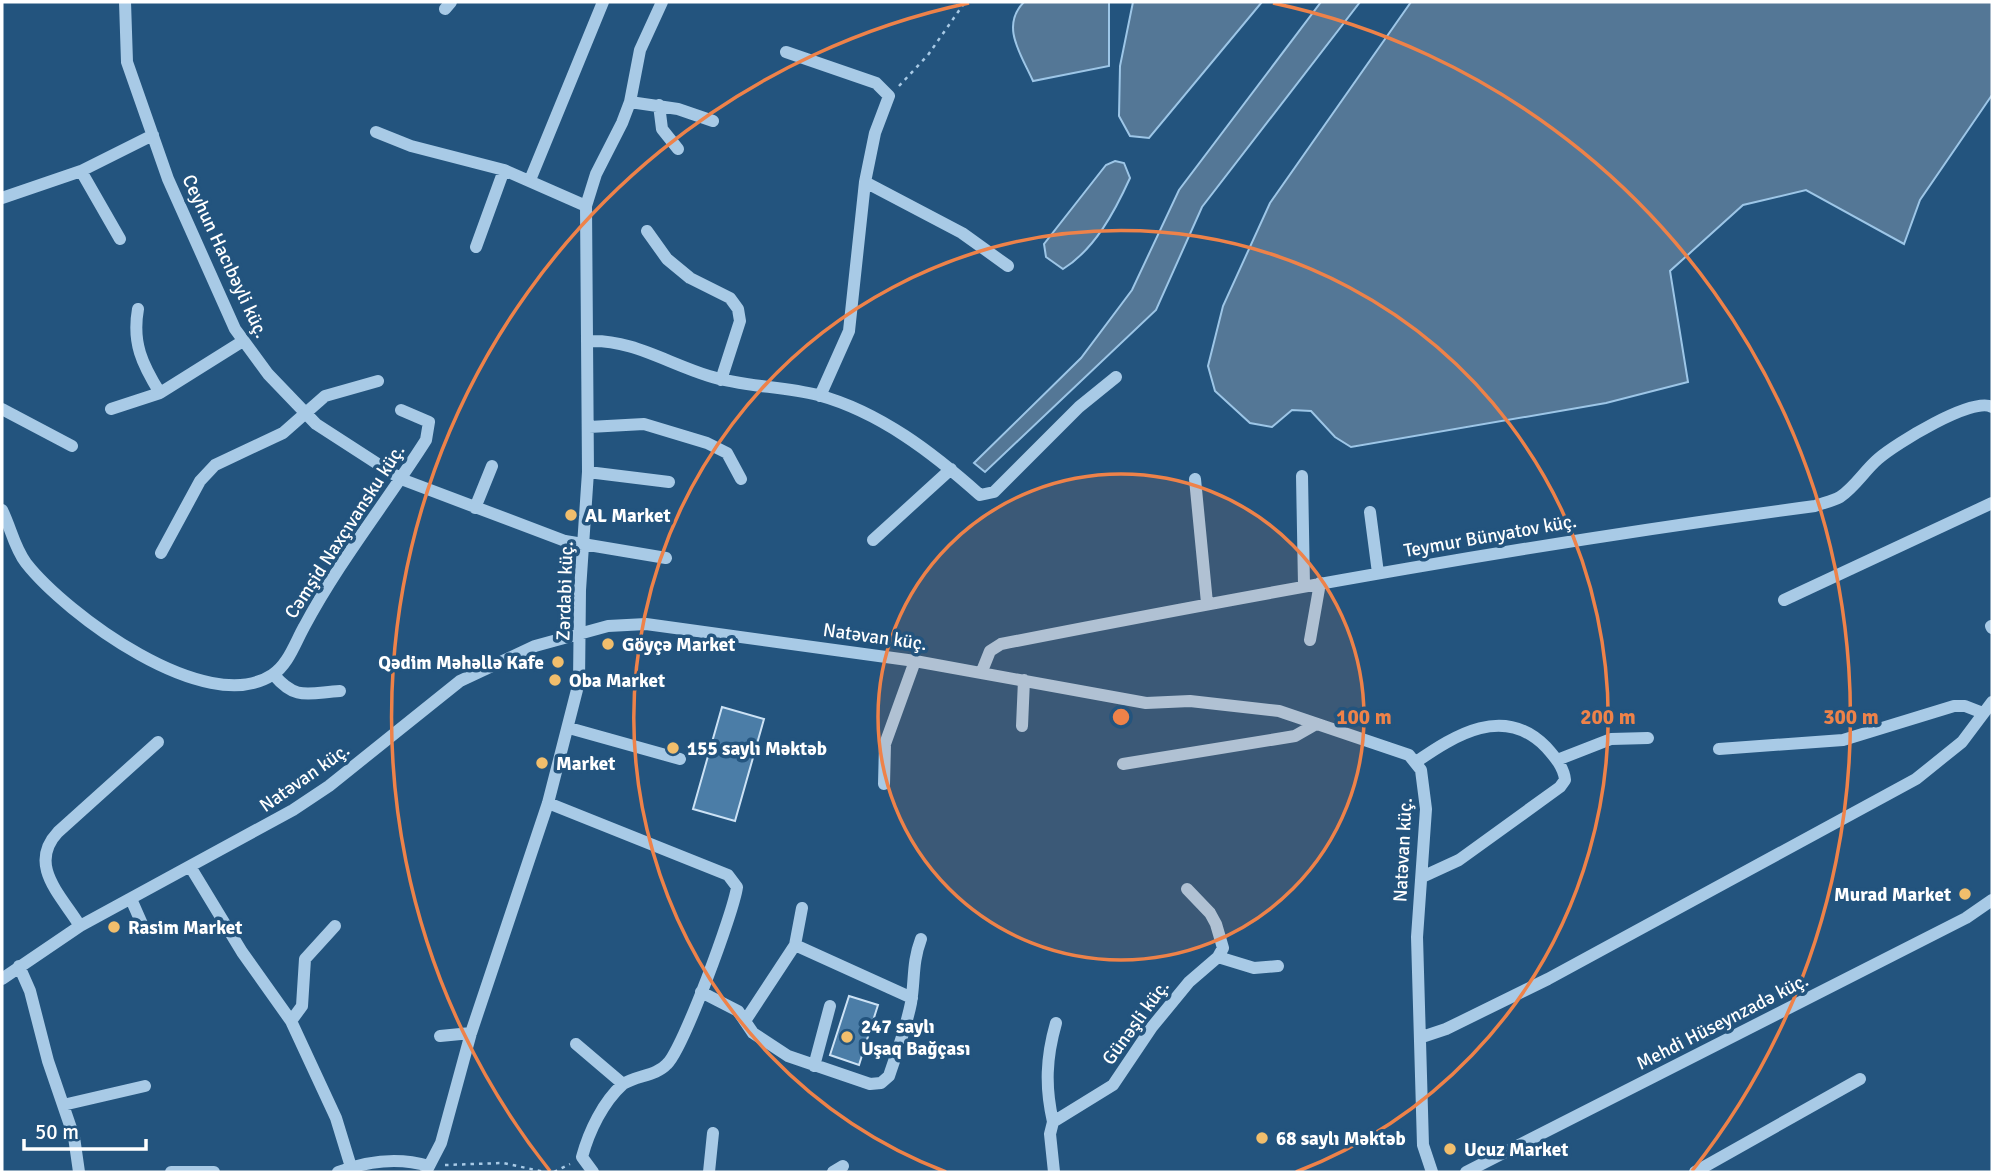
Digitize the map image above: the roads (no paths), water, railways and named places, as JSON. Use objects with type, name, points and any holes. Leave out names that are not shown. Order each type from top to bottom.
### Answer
[{"type":"street","name":"Ceyhun Hacıbəyli küç.","points":[[125,2],[127,62],[168,179],[243,341],[306,414],[401,479],[584,546],[666,558]]},
{"type":"street","points":[[530,180],[603,2]]},
{"type":"street","name":"Zərdabi küç.","points":[[427,1169],[441,1143],[471,1033],[548,803],[569,728],[580,673],[580,590],[588,472],[586,206],[596,174],[630,102],[643,41],[662,2]]},
{"type":"street","points":[[786,52],[876,83],[889,96],[875,133],[865,182],[849,331],[820,396]]},
{"type":"street","points":[[630,102],[659,105],[713,121]]},
{"type":"street","points":[[659,105],[662,129],[678,149]]},
{"type":"street","points":[[376,132],[411,146],[504,170],[586,206]]},
{"type":"street","points":[[2,198],[81,171],[153,135]]},
{"type":"street","points":[[475,247],[504,170]]},
{"type":"street","points":[[81,171],[120,239]]},
{"type":"street","points":[[865,182],[962,233],[1008,266]]},
{"type":"street","points":[[647,231],[667,259],[690,278],[730,299],[738,309],[740,321],[721,380]]},
{"type":"street","points":[[138,309],[136,344],[140,361],[160,393]]},
{"type":"street","points":[[111,409],[160,393],[243,341]]},
{"type":"street","points":[[588,341],[623,342],[679,367],[721,380],[820,396],[905,435],[980,495],[994,492],[1079,407],[1116,377]]},
{"type":"street","points":[[161,552],[200,481],[215,465],[283,433],[306,414],[314,402],[325,396],[379,382]]},
{"type":"street","name":"Teymur Bünyatov küç.","points":[[982,671],[989,651],[1001,643],[1304,585],[1548,544],[1815,506],[1840,497],[1879,458],[1907,440],[1963,409],[1979,404],[1992,407]]},
{"type":"street","points":[[2,409],[72,446]]},
{"type":"street","name":"Cəmşid Naxçıvansku küç.","points":[[274,675],[283,667],[345,558],[401,479],[430,428],[429,422],[421,416],[401,410]]},
{"type":"street","points":[[589,427],[644,424],[707,443],[727,453],[741,480]]},
{"type":"street","points":[[475,508],[492,466]]},
{"type":"street","points":[[873,540],[951,470]]},
{"type":"street","points":[[588,472],[669,482]]},
{"type":"street","points":[[1302,476],[1304,585]]},
{"type":"street","points":[[1195,479],[1207,603]]},
{"type":"street","points":[[1784,600],[1992,503]]},
{"type":"street","points":[[2,510],[7,544],[75,612],[133,650],[218,685],[239,687],[274,675],[288,691],[340,691]]},
{"type":"street","points":[[1370,512],[1378,573]]},
{"type":"street","points":[[1310,639],[1320,583]]},
{"type":"street","name":"Natəvan küç.","points":[[2,979],[80,926],[191,868],[329,786],[460,681],[523,651],[582,631],[646,624],[982,671],[1146,703],[1190,701],[1279,711],[1400,750],[1416,762],[1423,779],[1426,809],[1417,937],[1422,1037],[1423,1145],[1432,1172]]},
{"type":"street","points":[[884,784],[885,744],[915,661]]},
{"type":"street","points":[[1022,726],[1024,680]]},
{"type":"street","points":[[1422,1037],[1446,1029],[1548,979],[1916,779],[1962,742],[1992,702]]},
{"type":"street","points":[[1719,749],[1843,740],[1954,706],[1965,706],[1983,713]]},
{"type":"street","points":[[1123,764],[1295,736],[1316,724]]},
{"type":"street","points":[[1416,762],[1456,734],[1501,726],[1538,740],[1557,760],[1565,775],[1560,787],[1459,860],[1422,877]]},
{"type":"street","points":[[569,728],[680,759]]},
{"type":"street","points":[[1557,760],[1611,740],[1648,737]]},
{"type":"street","points":[[80,926],[46,871],[45,850],[58,832],[158,741]]},
{"type":"street","points":[[548,803],[633,834],[734,880],[736,895],[701,992],[668,1064],[623,1084],[601,1110],[582,1157],[593,1172]]},
{"type":"street","points":[[191,868],[242,952],[291,1021],[336,1118],[351,1167]]},
{"type":"street","points":[[1187,889],[1216,923],[1223,948],[1218,957],[1254,968],[1278,965]]},
{"type":"street","points":[[131,899],[142,924]]},
{"type":"street","name":"Mehdi Hüseynzadə küç.","points":[[1466,1172],[1966,918],[1992,900]]},
{"type":"street","points":[[745,1021],[795,945],[802,908]]},
{"type":"street","points":[[291,1021],[302,1006],[305,959],[335,926]]},
{"type":"street","points":[[701,992],[738,1011],[753,1033],[767,1044],[814,1066],[870,1084],[881,1083],[889,1076],[912,998],[913,961],[921,939]]},
{"type":"street","points":[[795,945],[912,998]]},
{"type":"street","name":"Günəşli küç.","points":[[1053,1122],[1113,1085],[1152,1027],[1189,982],[1218,957]]},
{"type":"street","points":[[19,966],[30,991],[36,1021],[74,1137],[79,1172]]},
{"type":"street","points":[[814,1066],[830,1006]]},
{"type":"street","points":[[1054,1172],[1050,1134],[1053,1122],[1046,1092],[1046,1068],[1056,1023]]},
{"type":"street","points":[[440,1036],[471,1033]]},
{"type":"street","points":[[576,1044],[623,1084]]},
{"type":"street","points":[[1695,1172],[1860,1079]]},
{"type":"street","points":[[63,1105],[145,1086]]},
{"type":"street","points":[[709,1172],[713,1133]]},
{"type":"street","points":[[338,1172],[351,1167],[400,1161],[427,1169]]},
{"type":"street","points":[[172,1172],[214,1172]]},
{"type":"water","points":[[1024,2],[1109,2],[1109,66],[1033,81],[1013,30],[1017,11]]},
{"type":"water","points":[[1133,2],[1262,2],[1149,138],[1130,136],[1119,116],[1120,66]]},
{"type":"water","points":[[1321,2],[1360,2],[1202,207],[1156,310],[985,472],[974,463],[1081,358],[1132,290],[1179,190]]},
{"type":"water","points":[[1411,2],[1992,2],[1992,95],[1920,200],[1904,244],[1806,190],[1743,205],[1670,271],[1688,382],[1606,403],[1351,447],[1335,437],[1311,411],[1292,410],[1272,427],[1250,423],[1215,391],[1208,366],[1223,306],[1270,203]]},
{"type":"water","points":[[1115,161],[1124,163],[1130,178],[1124,191],[1094,240],[1063,269],[1046,257],[1044,244],[1106,165]]},
{"type":"place","name":"AL Market","points":[[571,515]]},
{"type":"place","name":"Göyçə Market","points":[[608,644]]},
{"type":"place","name":"Qədim Məhəllə Kafe","points":[[558,662]]},
{"type":"place","name":"Oba Market","points":[[555,680]]},
{"type":"place","name":"155 saylı Məktəb","points":[[673,748]]},
{"type":"place","name":"Market","points":[[542,763]]},
{"type":"place","name":"Murad Market","points":[[1965,894]]},
{"type":"place","name":"Rasim Market","points":[[114,927]]},
{"type":"place","name":"247 saylı Uşaq Bağçası","points":[[847,1037]]},
{"type":"place","name":"68 saylı Məktəb","points":[[1262,1138]]},
{"type":"place","name":"Ucuz Market","points":[[1450,1149]]}]
